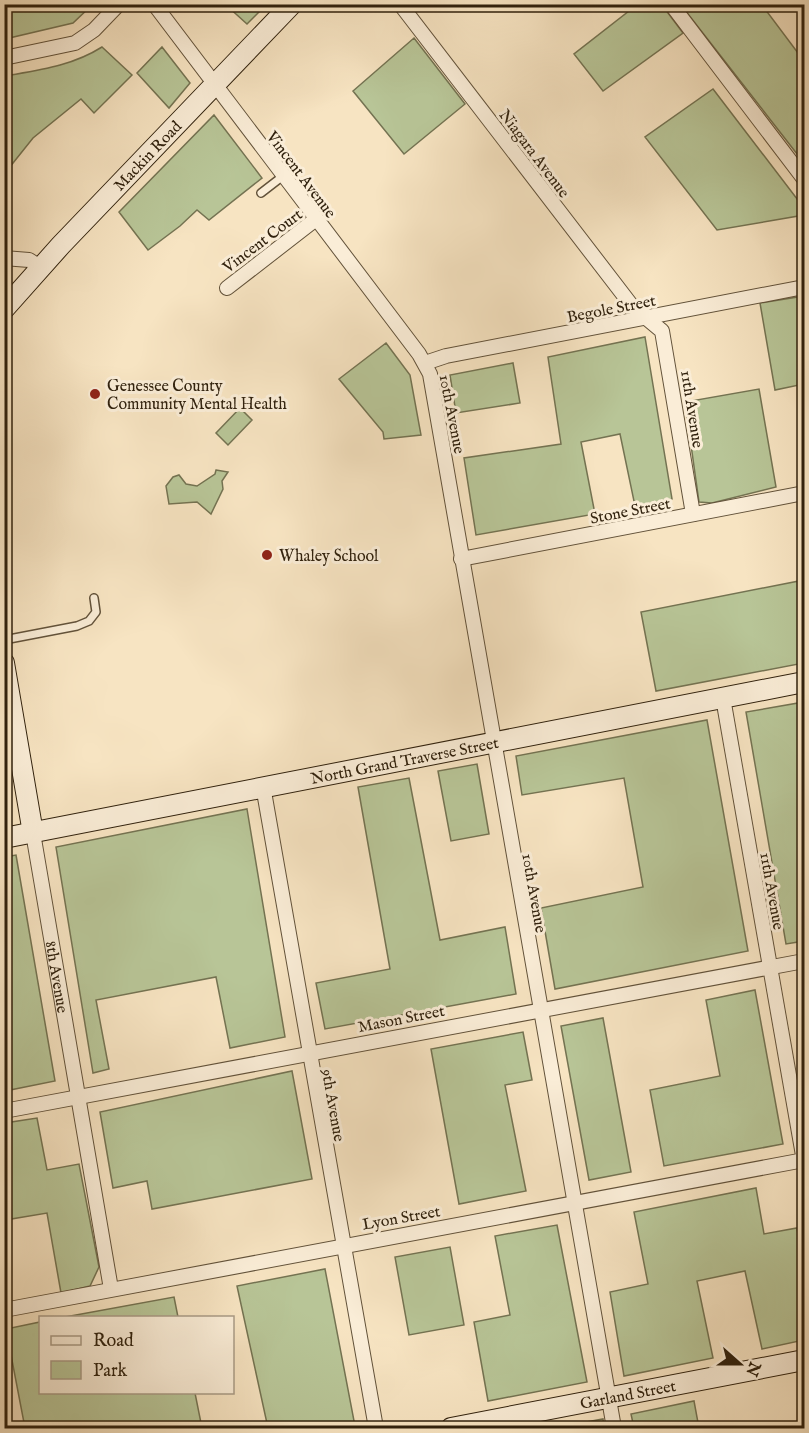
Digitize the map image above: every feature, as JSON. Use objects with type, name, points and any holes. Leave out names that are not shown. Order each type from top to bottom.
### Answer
[{"type":"street","points":[[4,58],[75,43],[94,30],[119,4]]},
{"type":"street","name":"Vincent Avenue","points":[[154,4],[425,363]]},
{"type":"street","name":"Mackin Road","points":[[4,309],[40,267],[292,4]]},
{"type":"street","name":"Niagara Avenue","points":[[400,4],[632,306],[645,318]]},
{"type":"street","points":[[670,4],[803,174]]},
{"type":"street","name":"Vincent Court","points":[[227,288],[316,219]]},
{"type":"street","points":[[4,258],[26,260],[40,267]]},
{"type":"street","name":"Begole Street","points":[[425,363],[446,356],[804,287]]},
{"type":"street","name":"11th Avenue","points":[[645,318],[660,329],[665,338],[693,514]]},
{"type":"street","name":"10th Avenue","points":[[425,363],[435,396],[492,742],[614,1428]]},
{"type":"street","name":"Stone Street","points":[[461,559],[804,493]]},
{"type":"street","name":"8th Avenue","points":[[4,663],[111,1289]]},
{"type":"street","name":"North Grand Traverse Street","points":[[4,838],[804,682]]},
{"type":"street","name":"11th Avenue","points":[[723,698],[804,1161]]},
{"type":"street","name":"9th Avenue","points":[[263,786],[376,1428]]},
{"type":"street","name":"Mason Street","points":[[4,1111],[308,1052],[804,961]]},
{"type":"street","name":"Lyon Street","points":[[4,1310],[342,1245],[804,1161]]},
{"type":"street","name":"Garland Street","points":[[451,1428],[804,1360]]},
{"type":"lane","points":[[261,193],[283,176]]},
{"type":"lane","points":[[4,640],[85,623],[96,612],[94,598]]},
{"type":"green space","points":[[638,4],[662,5],[683,33],[603,91],[574,54]]},
{"type":"green space","points":[[4,5],[92,5],[73,23],[5,39]]},
{"type":"green space","points":[[226,5],[266,5],[247,24]]},
{"type":"green space","points":[[681,5],[762,5],[804,61],[804,156],[801,159]]},
{"type":"green space","points":[[414,38],[465,104],[404,154],[353,91]]},
{"type":"green space","points":[[102,47],[132,75],[94,113],[81,99],[33,138],[5,173],[5,76],[67,63]]},
{"type":"green space","points":[[162,47],[190,83],[169,108],[137,73]]},
{"type":"green space","points":[[713,89],[804,208],[804,215],[717,230],[645,137]]},
{"type":"green space","points":[[214,115],[262,178],[209,220],[197,210],[148,250],[119,212]]},
{"type":"green space","points":[[804,296],[804,384],[775,390],[760,303]]},
{"type":"green space","points":[[645,337],[672,499],[635,506],[620,434],[581,442],[595,514],[476,535],[464,458],[561,444],[548,357]]},
{"type":"green space","points":[[386,343],[410,375],[421,435],[384,439],[383,432],[339,379]]},
{"type":"green space","points":[[513,363],[520,403],[456,413],[450,375]]},
{"type":"green space","points":[[759,389],[776,487],[712,503],[699,502],[685,402]]},
{"type":"green space","points":[[240,408],[252,420],[228,445],[216,433]]},
{"type":"green space","points":[[216,470],[228,472],[222,481],[223,489],[211,514],[197,502],[169,504],[166,486],[173,477],[179,475],[186,484],[197,486],[215,474]]},
{"type":"green space","points":[[804,580],[804,663],[656,691],[641,612]]},
{"type":"green space","points":[[804,702],[804,941],[786,944],[746,712]]},
{"type":"green space","points":[[707,720],[748,951],[555,989],[541,908],[643,887],[624,778],[522,795],[516,756]]},
{"type":"green space","points":[[477,764],[489,834],[451,841],[438,771]]},
{"type":"green space","points":[[409,778],[440,940],[505,927],[516,994],[325,1029],[316,983],[390,969],[358,787]]},
{"type":"green space","points":[[247,809],[285,1037],[230,1048],[216,977],[96,1000],[109,1069],[93,1073],[56,847]]},
{"type":"green space","points":[[16,855],[55,1081],[5,1091],[5,857]]},
{"type":"green space","points":[[755,990],[783,1144],[664,1166],[650,1090],[720,1076],[706,1000]]},
{"type":"green space","points":[[603,1018],[631,1172],[589,1180],[561,1026]]},
{"type":"green space","points":[[523,1032],[532,1080],[505,1085],[526,1191],[459,1204],[431,1049]]},
{"type":"green space","points":[[292,1071],[312,1179],[152,1209],[147,1181],[113,1188],[100,1112]]},
{"type":"green space","points":[[37,1118],[47,1170],[79,1164],[99,1267],[90,1286],[61,1293],[47,1213],[5,1220],[5,1123]]},
{"type":"green space","points":[[756,1188],[764,1234],[797,1228],[804,1272],[804,1340],[762,1349],[745,1271],[697,1281],[713,1358],[624,1376],[610,1292],[648,1284],[634,1212]]},
{"type":"green space","points":[[557,1225],[587,1382],[488,1401],[474,1322],[510,1315],[495,1236]]},
{"type":"green space","points":[[450,1247],[464,1325],[409,1335],[395,1257]]},
{"type":"green space","points":[[325,1269],[355,1426],[268,1428],[237,1286]]},
{"type":"green space","points":[[174,1297],[178,1316],[70,1316]]},
{"type":"green space","points":[[39,1322],[39,1394],[195,1394],[202,1428],[25,1428],[6,1329]]},
{"type":"green space","points":[[694,1401],[699,1428],[634,1428],[631,1414]]},
{"type":"green space","points":[[603,1419],[604,1428],[554,1428]]},
{"type":"place","name":"Genessee County Community Mental Health","points":[[95,394]]},
{"type":"place","name":"Whaley School","points":[[267,555]]}]
